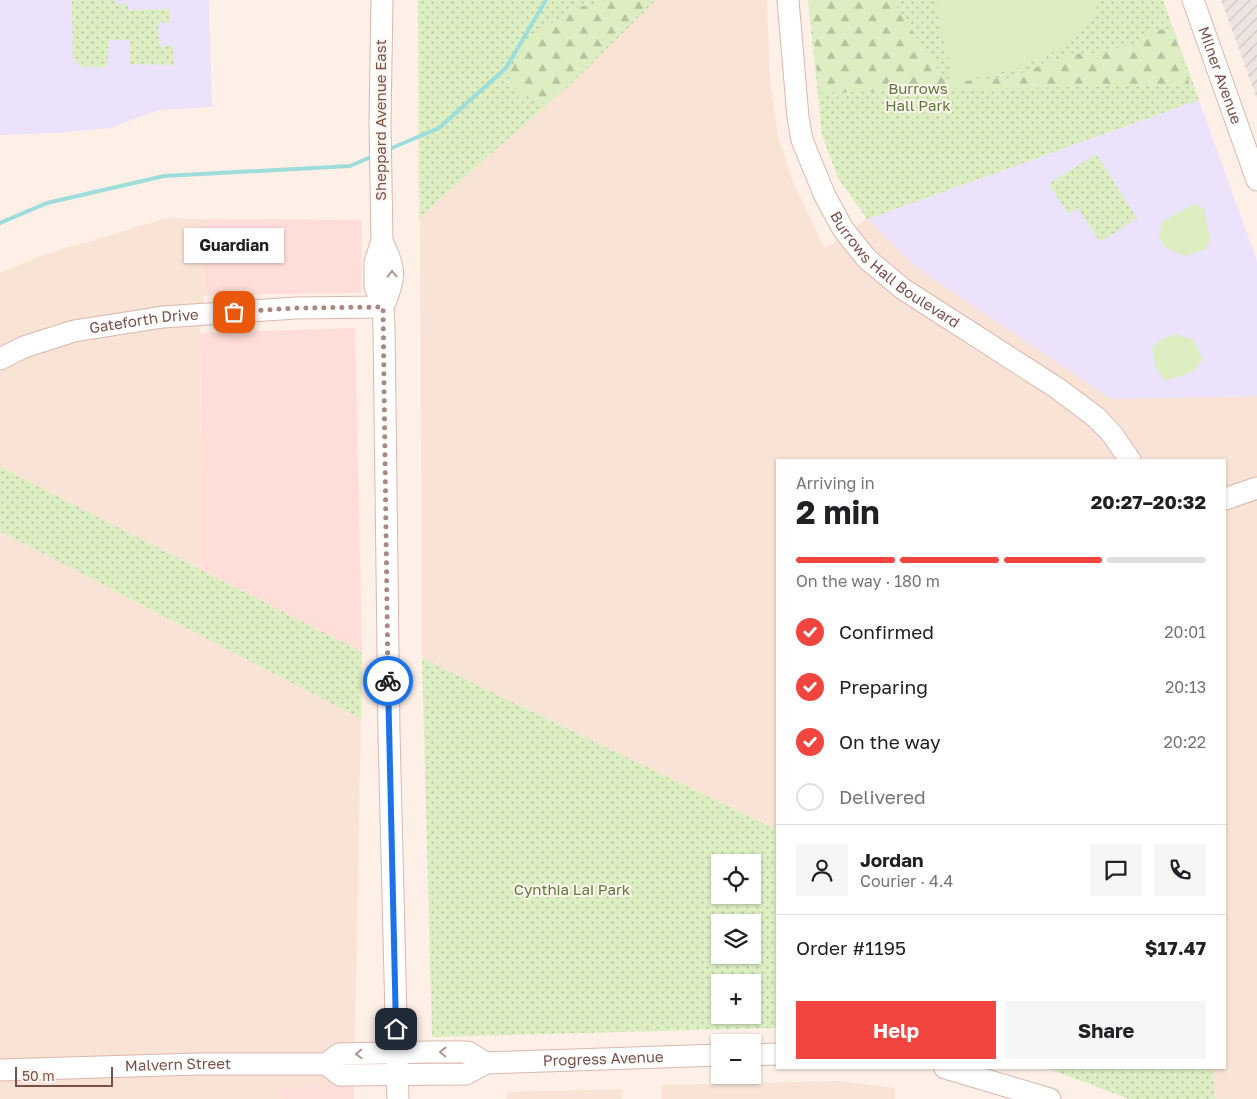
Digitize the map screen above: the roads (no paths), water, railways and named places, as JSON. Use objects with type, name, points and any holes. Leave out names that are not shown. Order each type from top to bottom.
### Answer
[{"type":"main road","name":"Sheppard Avenue East","points":[[382,0],[380,122],[382,241],[392,262],[393,286],[383,307],[388,726],[398,1099]]},
{"type":"main road","name":"Burrows Hall Boulevard","points":[[788,0],[798,117],[802,140],[825,196],[843,229],[866,259],[903,289],[1057,388],[1096,418],[1112,434],[1129,459]]},
{"type":"main road","name":"Milner Avenue","points":[[1194,0],[1257,180]]},
{"type":"main road","name":"Gateforth Drive","points":[[0,359],[24,347],[74,330],[163,317],[296,308],[383,307]]},
{"type":"main road","points":[[1226,500],[1257,488]]},
{"type":"main road","points":[[761,1054],[776,1054]]},
{"type":"main road","name":"Progress Avenue","points":[[397,1063],[466,1074],[486,1063],[711,1055]]},
{"type":"main road","name":"Malvern Street","points":[[0,1070],[182,1064],[326,1064],[340,1074],[397,1063]]},
{"type":"main road","points":[[948,1069],[1050,1099]]},
{"type":"waterway","points":[[387,150],[439,128],[506,68],[546,0]]},
{"type":"waterway","points":[[0,223],[47,203],[164,176],[350,166],[373,156]]},
{"type":"place","name":"Guardian","points":[[234,312]]},
{"type":"park label","name":"Burrows Hall Park","points":[[918,98]]},
{"type":"park label","name":"Cynthia Lai Park","points":[[572,890]]}]
